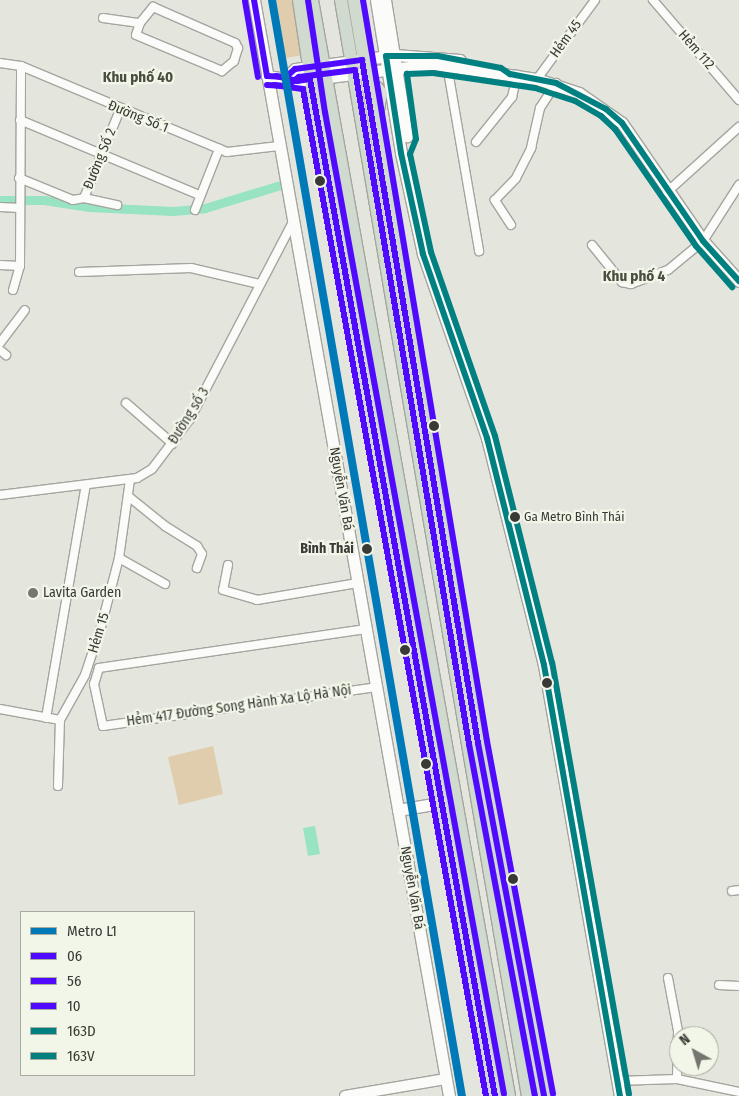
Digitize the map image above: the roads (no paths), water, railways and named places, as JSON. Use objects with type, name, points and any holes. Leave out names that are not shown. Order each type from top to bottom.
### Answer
[{"type":"highway","points":[[299,0],[309,73],[495,1096]]},
{"type":"highway","points":[[312,0],[509,1096]]},
{"type":"highway","points":[[341,0],[357,66],[368,88],[479,752],[544,1096]]},
{"type":"highway","points":[[354,0],[358,105],[528,1096]]},
{"type":"highway","points":[[358,105],[368,88]]},
{"type":"main road","name":"Nguyễn Văn Bá","points":[[254,0],[449,1096]]},
{"type":"main road","points":[[376,0],[392,61],[407,139],[401,153],[423,254],[481,418],[529,598],[544,665],[620,1096]]},
{"type":"main road","points":[[385,0],[392,61]]},
{"type":"main road","points":[[267,76],[286,77],[295,69],[309,73],[438,56],[501,68],[514,74]]},
{"type":"main road","points":[[392,61],[447,65],[537,78],[556,84],[606,109],[622,123],[667,192],[703,242],[739,281]]},
{"type":"main road","points":[[398,810],[456,800]]},
{"type":"street","name":"Hẻm 45","points":[[537,78],[595,0]]},
{"type":"street","name":"Hẻm 112","points":[[653,0],[739,100]]},
{"type":"street","points":[[152,7],[235,43],[238,48],[234,61],[222,71],[136,35],[140,23],[152,7]]},
{"type":"street","points":[[103,18],[140,23]]},
{"type":"street","name":"Đường Số 1","points":[[0,63],[21,66],[120,110],[227,152],[279,146]]},
{"type":"street","points":[[447,65],[479,251]]},
{"type":"street","points":[[14,290],[20,266],[21,66]]},
{"type":"street","points":[[476,142],[512,97],[514,74]]},
{"type":"street","points":[[511,225],[495,200],[516,178],[530,148],[540,108],[556,84]]},
{"type":"street","name":"Đường Số 2","points":[[19,178],[73,200],[84,198],[120,110]]},
{"type":"street","points":[[20,120],[100,156],[199,195]]},
{"type":"street","points":[[667,192],[739,127]]},
{"type":"street","points":[[195,210],[199,195],[219,149]]},
{"type":"street","points":[[592,245],[616,277],[631,284],[668,270],[703,242],[739,185]]},
{"type":"street","points":[[84,198],[117,205]]},
{"type":"street","points":[[0,207],[20,208]]},
{"type":"street","name":"Đường số 3","points":[[0,496],[130,480],[152,469],[173,444],[232,343],[259,284],[293,222]]},
{"type":"street","points":[[0,265],[20,266]]},
{"type":"street","points":[[79,272],[191,268],[259,284]]},
{"type":"street","points":[[0,343],[25,310]]},
{"type":"street","points":[[126,403],[173,444]]},
{"type":"street","name":"Hẻm 15","points":[[60,720],[85,675],[119,558],[130,480]]},
{"type":"street","points":[[46,718],[86,485]]},
{"type":"street","points":[[128,496],[165,526],[197,546],[202,554],[197,568]]},
{"type":"street","points":[[119,558],[165,584]]},
{"type":"street","points":[[228,565],[223,590],[257,600],[358,583]]},
{"type":"street","name":"Hẻm 417 Đường Song Hành Xa Lộ Hà Nội","points":[[366,628],[99,668],[94,684],[103,726],[376,687]]},
{"type":"street","points":[[0,709],[60,720],[58,786]]},
{"type":"street","points":[[668,978],[678,1031],[677,1080]]},
{"type":"street","points":[[719,984],[739,986]]},
{"type":"street","points":[[345,1096],[446,1079]]},
{"type":"street","points":[[617,1081],[677,1080],[739,1092]]},
{"type":"waterway","points":[[0,200],[44,200],[89,207],[173,211],[205,208],[280,185]]},
{"type":"metro line","name":"L1","points":[[272,0],[462,1096]]},
{"type":"place","name":"Ga Metro Bình Thái","points":[[515,517]]},
{"type":"place","name":"Bình Thái","points":[[367,549]]},
{"type":"place","name":"Lavita Garden","points":[[33,593]]},
{"type":"district","name":"Khu phố 40","points":[[138,78]]},
{"type":"district","name":"Khu phố 4","points":[[634,277]]}]
